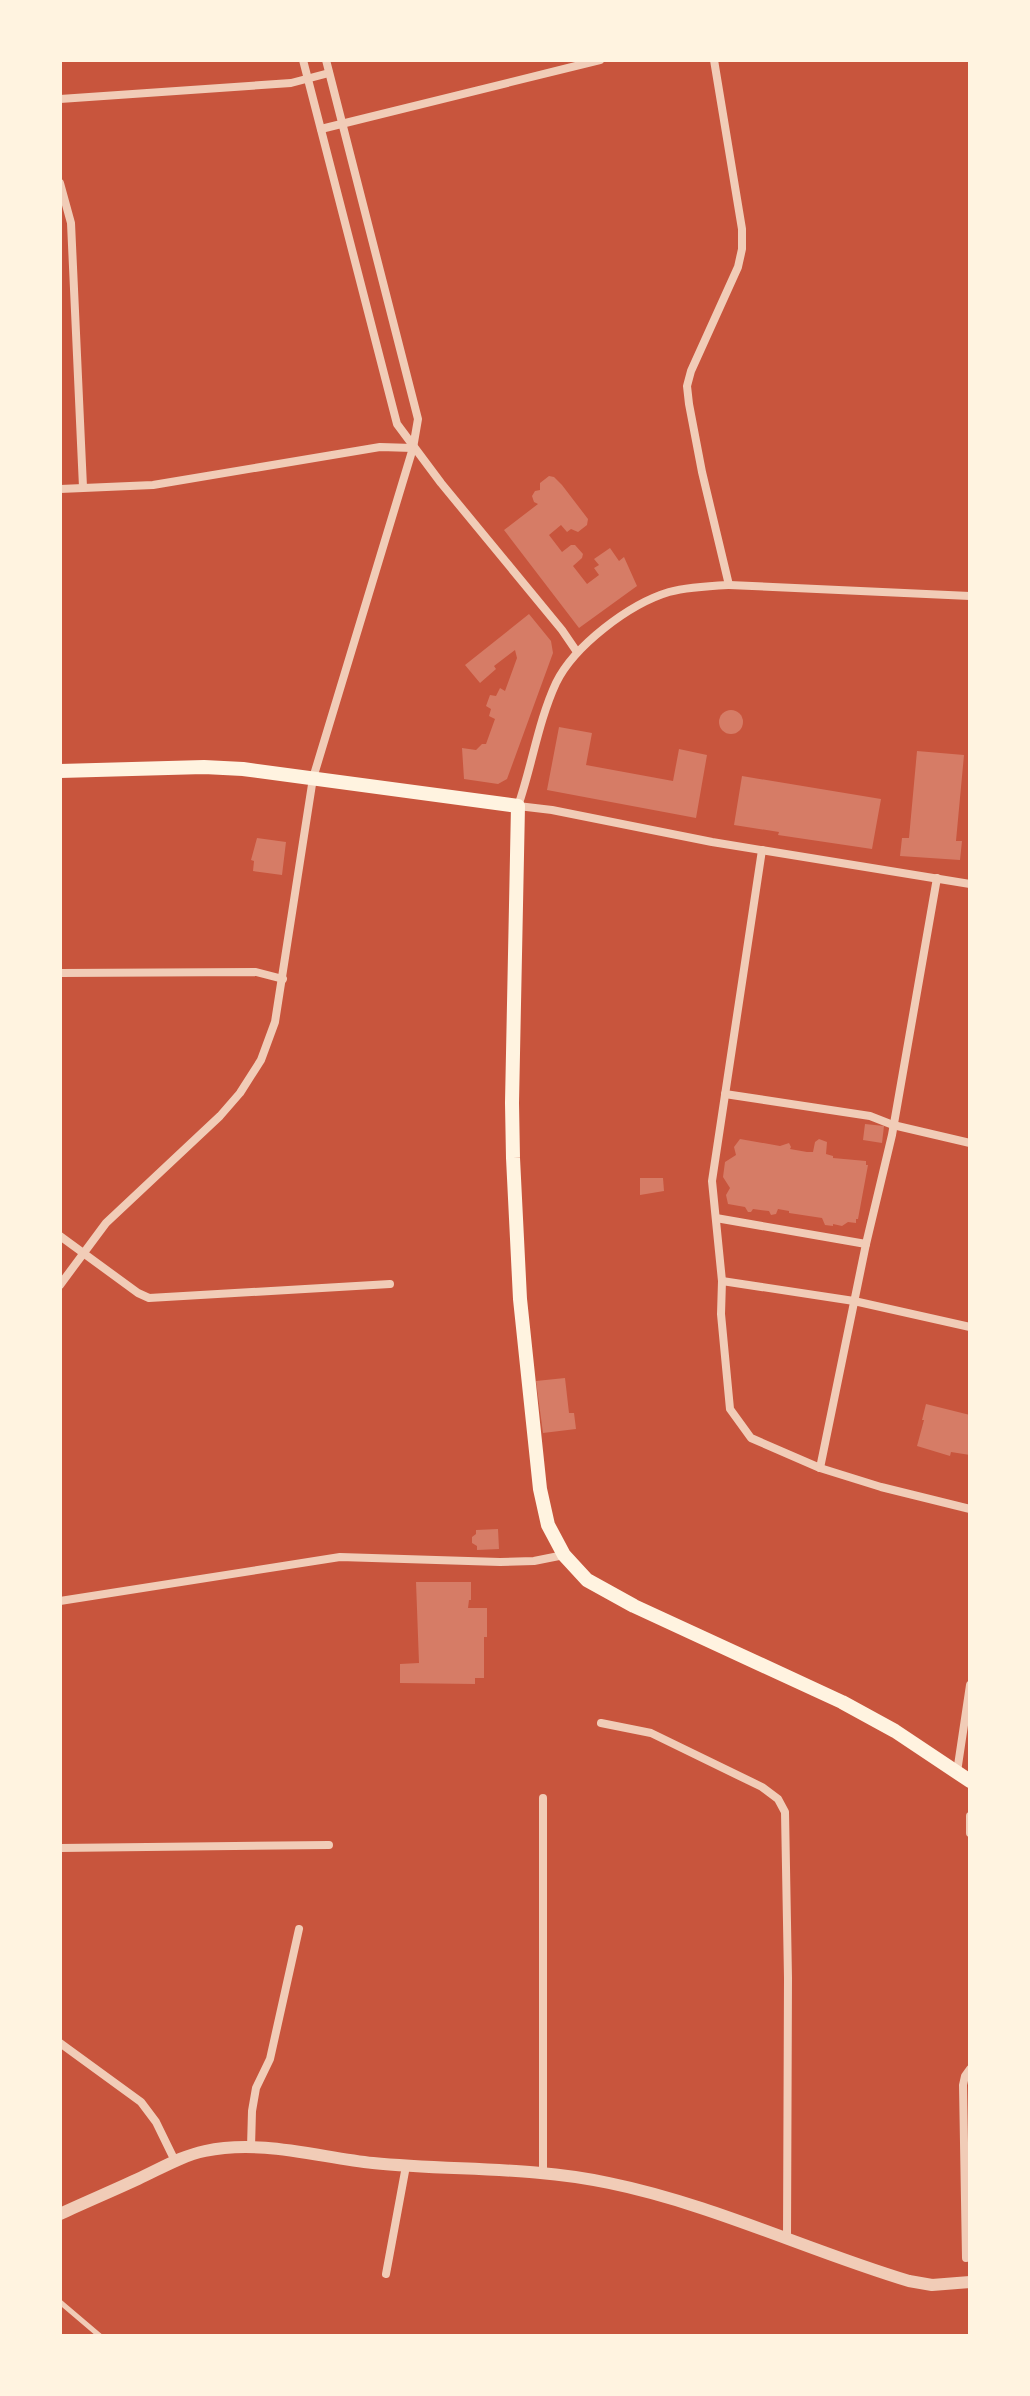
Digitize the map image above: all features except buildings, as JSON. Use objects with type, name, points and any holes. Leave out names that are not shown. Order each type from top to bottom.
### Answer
[{"type":"main road","points":[[60,771],[204,767],[243,769],[518,806],[512,1103],[520,1299],[532,1426],[548,1525],[564,1555],[578,1572],[601,1589],[842,1702],[895,1731],[970,1781]]},
{"type":"street","points":[[303,60],[397,424],[577,652]]},
{"type":"street","points":[[60,1285],[106,1223],[220,1116],[240,1093],[261,1060],[275,1022],[283,979],[313,778],[413,448],[418,419],[326,60]]},
{"type":"street","points":[[321,129],[600,60]]},
{"type":"street","points":[[714,60],[742,229],[742,249],[738,267],[687,386],[702,472],[729,585]]},
{"type":"street","points":[[60,99],[291,83],[329,73]]},
{"type":"street","points":[[60,183],[71,223],[83,487]]},
{"type":"street","points":[[60,489],[153,485],[380,447],[413,448]]},
{"type":"street","points":[[970,596],[729,585],[682,590],[646,602],[577,652],[557,682],[518,806],[970,884]]},
{"type":"street","points":[[762,850],[712,1181],[730,1409],[751,1438],[820,1468],[970,1509]]},
{"type":"street","points":[[820,1468],[892,1135],[937,878]]},
{"type":"street","points":[[60,973],[256,972],[283,979]]},
{"type":"street","points":[[725,1094],[870,1116],[893,1125],[970,1143]]},
{"type":"street","points":[[716,1218],[866,1244]]},
{"type":"street","points":[[60,1236],[149,1298],[390,1284]]},
{"type":"street","points":[[722,1281],[854,1301],[970,1327]]},
{"type":"street","points":[[60,1601],[340,1557],[500,1562],[534,1561],[564,1555]]},
{"type":"street","points":[[957,1772],[970,1685]]},
{"type":"street","points":[[601,1723],[651,1733],[762,1787],[778,1799],[785,1812],[787,2238]]},
{"type":"street","points":[[543,1798],[543,2173]]},
{"type":"street","points":[[970,1816],[970,1833]]},
{"type":"street","points":[[60,1848],[329,1845]]},
{"type":"street","points":[[251,2147],[256,2088],[270,2059],[299,1929]]},
{"type":"street","points":[[60,2043],[141,2102],[156,2122],[175,2161]]},
{"type":"street","points":[[966,2258],[963,2085],[970,2069]]},
{"type":"street","points":[[60,2214],[175,2161],[202,2152],[251,2147],[406,2166],[543,2173],[595,2180],[639,2189],[921,2283],[952,2285],[970,2282]]},
{"type":"street","points":[[386,2274],[406,2166]]},
{"type":"lane","points":[[60,2302],[100,2336]]}]
